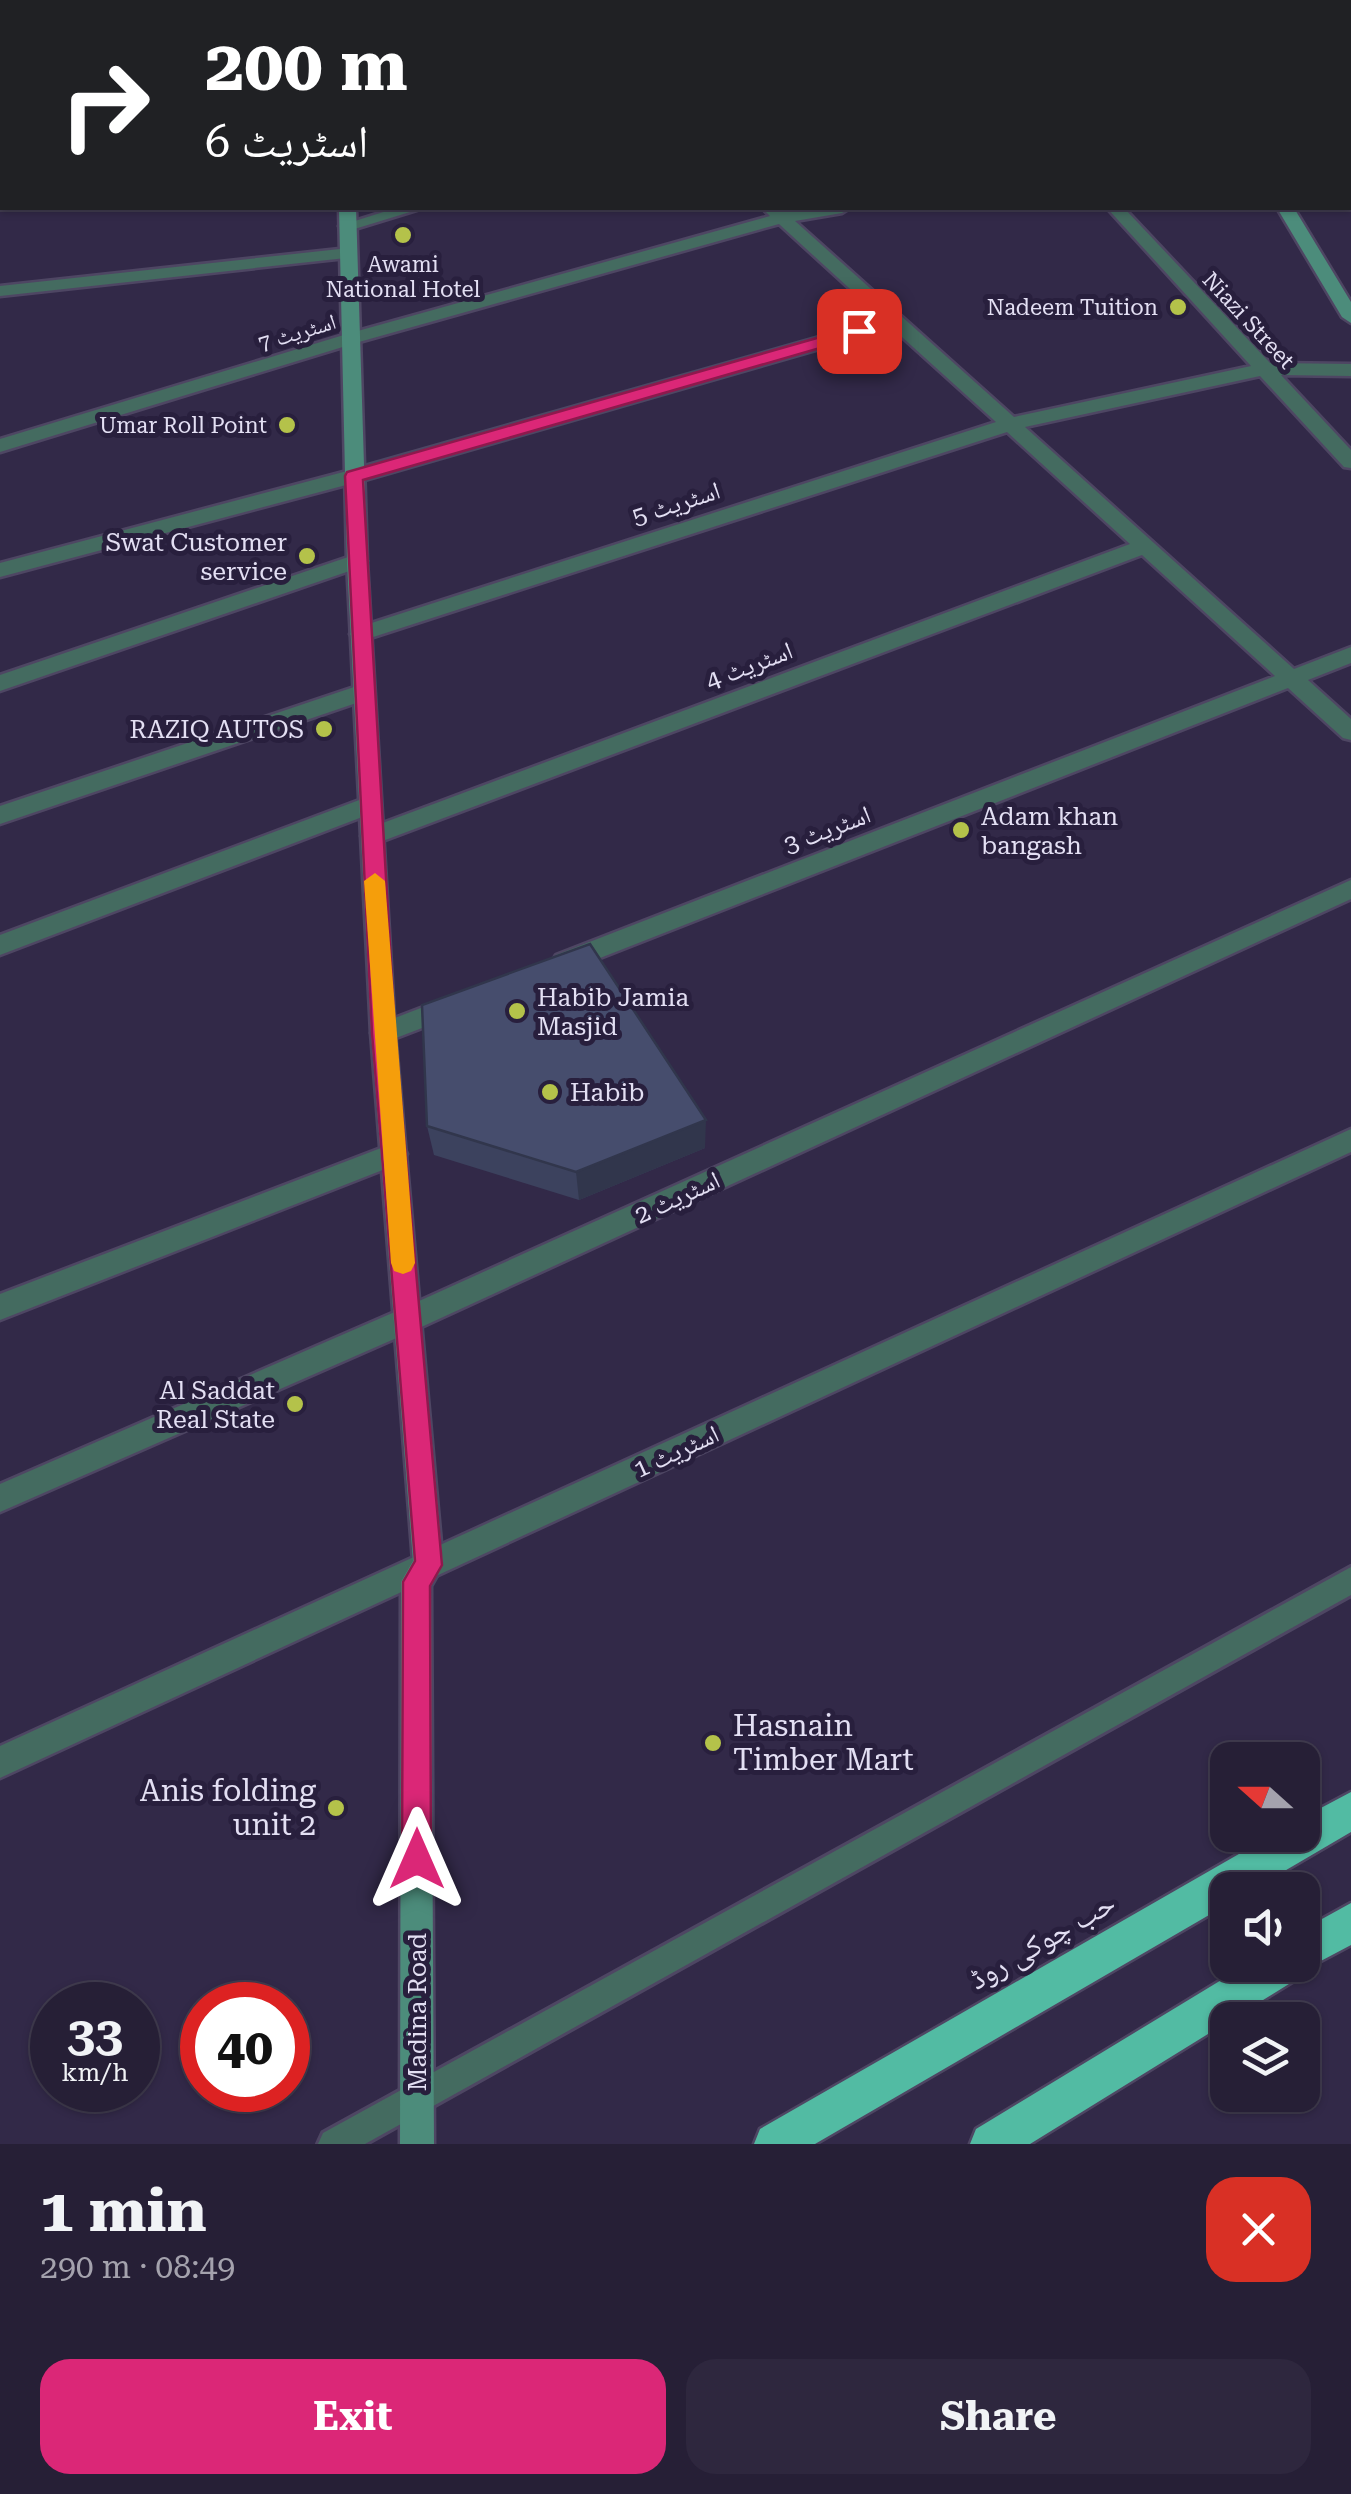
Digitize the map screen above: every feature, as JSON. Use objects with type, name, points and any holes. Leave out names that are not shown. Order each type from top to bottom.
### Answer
[{"type":"highway","name":"حب چوکی روڈ","points":[[775,2144],[1351,1811]]},
{"type":"highway","points":[[1320,1942],[1351,1923]]},
{"type":"highway","points":[[991,2144],[1256,1982]]},
{"type":"street","points":[[347,216],[397,210]]},
{"type":"street","name":"اسٹریٹ 7","points":[[0,446],[776,213],[816,210]]},
{"type":"street","name":"Niazi Street","points":[[1117,210],[1351,462]]},
{"type":"street","points":[[1286,210],[1351,317]]},
{"type":"street","points":[[776,213],[1351,732]]},
{"type":"street","name":"Madina Road","points":[[347,216],[363,692],[384,1033],[428,1565],[416,1582],[417,2144]]},
{"type":"street","points":[[0,291],[349,253]]},
{"type":"street","points":[[0,570],[354,476],[895,320]]},
{"type":"street","name":"اسٹریٹ 5","points":[[360,634],[1010,424],[1264,369],[1351,370]]},
{"type":"street","name":"اسٹریٹ 4","points":[[372,836],[1145,546]]},
{"type":"street","points":[[0,683],[357,561]]},
{"type":"street","name":"اسٹریٹ 3","points":[[550,967],[1351,655]]},
{"type":"street","points":[[0,815],[363,692]]},
{"type":"street","points":[[0,945],[370,805]]},
{"type":"street","name":"اسٹریٹ 2","points":[[0,1498],[408,1320],[1351,889]]},
{"type":"street","points":[[384,1033],[476,996]]},
{"type":"street","name":"اسٹریٹ 1","points":[[0,1762],[1351,1140]]},
{"type":"street","points":[[0,1307],[394,1154]]},
{"type":"lane","points":[[334,2144],[1351,1580]]},
{"type":"building","name":"Habib","points":[[590,944],[706,1120],[576,1172],[427,1126],[422,1005]]},
{"type":"slow traffic","points":[[375,881],[403,1263]]},
{"type":"place","name":"Awami National Hotel","points":[[403,235]]},
{"type":"place","name":"Nadeem Tuition","points":[[1178,307]]},
{"type":"place","name":"Umar Roll Point","points":[[287,425]]},
{"type":"place","name":"Swat Customer service","points":[[307,556]]},
{"type":"place","name":"RAZIQ AUTOS","points":[[324,729]]},
{"type":"place","name":"Adam khan bangash","points":[[961,830]]},
{"type":"place","name":"Habib Jamia Masjid","points":[[517,1011]]},
{"type":"place","name":"Habib","points":[[550,1092]]},
{"type":"place","name":"Al Saddat Real State","points":[[295,1404]]},
{"type":"place","name":"Hasnain Timber Mart","points":[[713,1743]]},
{"type":"place","name":"Anis folding unit 2","points":[[336,1808]]},
{"type":"route","points":[[417,1859],[416,1582],[428,1565],[384,1033],[354,476],[859,331]]}]
